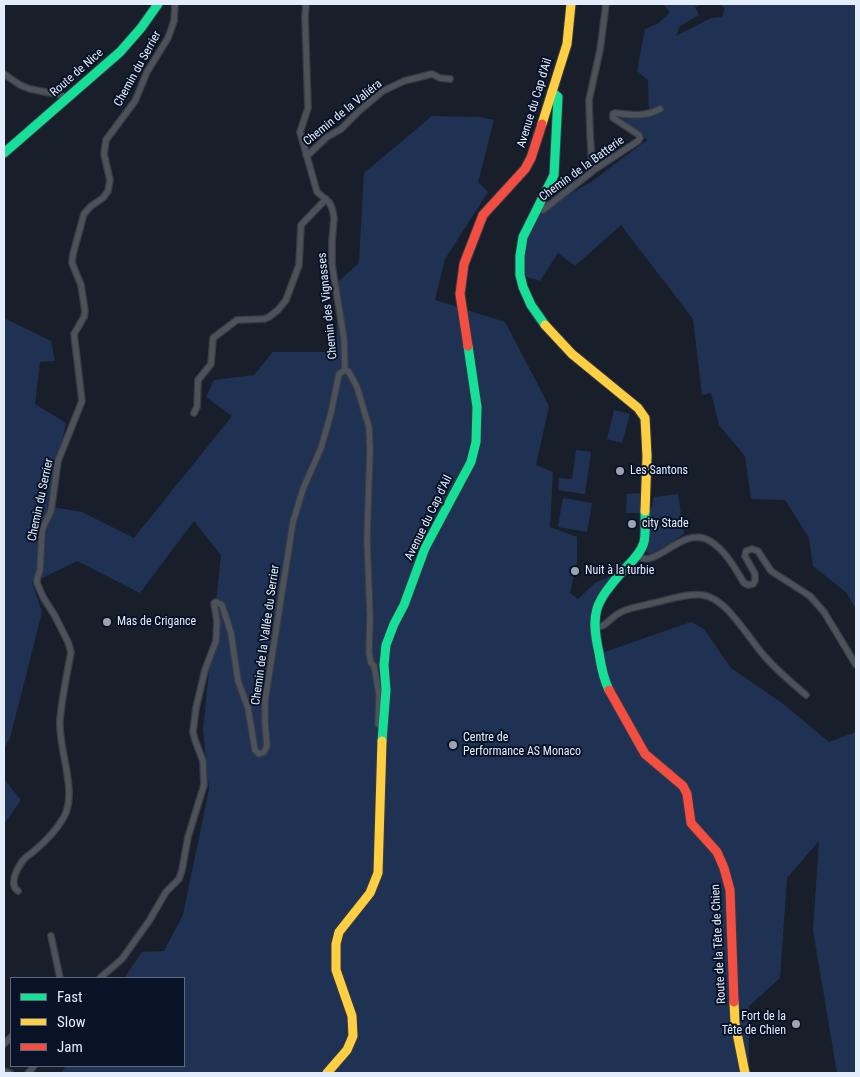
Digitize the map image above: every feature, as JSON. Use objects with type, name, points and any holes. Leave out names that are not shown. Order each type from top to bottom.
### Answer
[{"type":"street","name":"Route de Nice","points":[[4,153],[120,52],[141,28],[158,4]]},
{"type":"street","name":"Chemin du Serrier","points":[[18,891],[13,882],[19,866],[58,827],[69,805],[68,781],[62,755],[60,720],[71,652],[68,642],[37,583],[40,570],[42,532],[51,511],[58,461],[82,401],[74,334],[84,317],[85,311],[81,284],[72,263],[73,254],[84,214],[103,198],[108,191],[110,180],[104,154],[106,140],[135,101],[149,69],[168,38],[174,21],[175,4]]},
{"type":"street","name":"Chemin des Vignasses","points":[[306,4],[308,108],[300,130],[317,192],[332,208],[334,218],[332,265],[344,338],[345,370],[349,372],[356,387],[369,427],[367,539],[370,616],[369,653],[371,663],[374,666],[379,694],[377,719],[378,724],[382,727]]},
{"type":"street","name":"Avenue du Cap d'Ail","points":[[327,1073],[348,1050],[353,1036],[352,1016],[336,970],[336,944],[339,932],[370,893],[378,873],[382,727],[386,690],[384,665],[386,645],[426,548],[471,462],[476,442],[476,407],[460,294],[467,252],[483,215],[528,164],[567,44],[571,4]]},
{"type":"street","points":[[594,170],[592,165],[589,100],[600,50],[606,4]]},
{"type":"street","points":[[4,74],[20,85],[30,89],[61,95],[66,99]]},
{"type":"street","name":"Chemin de la Valiéra","points":[[306,156],[327,137],[341,129],[383,91],[404,81],[432,74],[450,80]]},
{"type":"street","name":"Route de la Tête de Chien","points":[[552,92],[558,98],[554,175],[523,237],[521,249],[522,282],[529,301],[545,325],[571,355],[638,408],[645,418],[647,456],[644,542],[637,555],[605,592],[597,607],[594,628],[605,682],[614,701],[646,754],[683,786],[687,794],[692,823],[717,852],[724,868],[730,890],[735,1023],[745,1073]]},
{"type":"street","name":"Chemin de la Batterie","points":[[536,210],[543,210],[594,170],[640,138],[616,121],[613,118],[613,114],[638,115],[660,109]]},
{"type":"street","points":[[194,413],[197,407],[198,380],[211,364],[214,336],[237,320],[264,319],[269,317],[282,305],[289,295],[298,265],[301,225],[326,200]]},
{"type":"street","name":"Chemin de la Vallée du Serrier","points":[[101,977],[122,959],[150,921],[166,892],[179,879],[182,870],[188,837],[204,785],[204,761],[193,732],[196,708],[205,670],[216,641],[214,603],[216,602],[222,605],[231,633],[238,681],[248,708],[255,750],[259,754],[264,752],[267,746],[265,724],[266,701],[292,522],[303,489],[321,448],[339,374],[345,370]]},
{"type":"street","points":[[637,555],[649,560],[682,540],[702,538],[710,541],[721,550],[744,583],[748,585],[753,584],[755,581],[755,574],[745,556],[746,551],[752,549],[758,551],[771,571],[810,596],[824,612],[856,665]]},
{"type":"street","points":[[594,628],[605,625],[616,615],[626,610],[686,597],[702,595],[712,598],[728,610],[738,621],[768,661],[806,695]]},
{"type":"street","points":[[374,666],[384,665]]},
{"type":"street","points":[[50,936],[60,977]]},
{"type":"street","points":[[4,1072],[10,1073]]},
{"type":"shaded area","points":[[663,4],[701,4],[695,7],[699,15],[680,26],[676,36],[711,18],[722,17],[725,8],[719,4],[856,4],[856,609],[847,593],[813,566],[809,538],[785,500],[751,499],[745,456],[719,425],[711,393],[702,395],[693,319],[621,225],[575,266],[558,253],[540,281],[524,276],[525,243],[536,214],[591,182],[647,140],[620,118],[649,115],[648,80],[637,71],[645,29],[659,23],[670,12]]},
{"type":"shaded area","points":[[432,116],[480,117],[494,120],[478,182],[488,192],[445,259],[435,300],[505,322],[549,406],[536,465],[553,472],[550,527],[577,537],[577,562],[570,593],[578,599],[595,583],[613,575],[598,601],[589,627],[596,655],[691,622],[704,629],[731,668],[782,703],[829,742],[856,732],[856,1073],[837,1073],[813,930],[819,841],[787,878],[780,978],[749,1006],[749,1073],[61,1073],[65,1067],[185,1067],[185,977],[125,977],[142,952],[164,951],[183,915],[209,789],[203,729],[221,555],[194,521],[140,593],[77,561],[32,583],[42,612],[10,738],[4,749],[4,318],[51,341],[55,361],[40,362],[35,404],[66,423],[47,506],[82,512],[134,538],[232,416],[206,397],[214,380],[254,375],[273,352],[336,352],[339,281],[359,263],[364,173]]},
{"type":"shaded area","points":[[614,410],[630,414],[622,443],[607,439]]},
{"type":"shaded area","points":[[576,450],[591,452],[585,494],[558,490],[559,478],[572,479]]},
{"type":"shaded area","points":[[642,493],[641,513],[626,513],[627,494]]},
{"type":"shaded area","points":[[678,494],[684,534],[653,553],[646,552],[648,545],[649,509],[652,507],[654,497]]},
{"type":"shaded area","points":[[563,498],[592,503],[587,532],[558,527]]},
{"type":"shaded area","points":[[4,779],[21,800],[4,824]]},
{"type":"traffic: fast","points":[[4,153],[120,52],[141,28],[158,4]]},
{"type":"traffic: fast","points":[[545,325],[531,305],[523,287],[520,275],[520,256],[523,237],[554,175],[558,97],[552,92]]},
{"type":"traffic: fast","points":[[382,741],[386,690],[384,665],[386,645],[404,605],[425,548],[471,462],[476,442],[477,407],[468,346]]},
{"type":"traffic: fast","points":[[609,690],[602,672],[596,639],[595,618],[600,601],[605,593],[640,551],[645,535],[645,511]]},
{"type":"traffic: slow","points":[[542,124],[567,44],[571,4]]},
{"type":"traffic: slow","points":[[545,325],[572,354],[638,408],[645,418],[647,456],[645,511]]},
{"type":"traffic: slow","points":[[327,1073],[347,1050],[353,1036],[352,1016],[336,970],[336,944],[339,932],[370,893],[378,873],[382,741]]},
{"type":"traffic: slow","points":[[734,1002],[735,1023],[745,1073]]},
{"type":"traffic: jam","points":[[468,346],[460,294],[464,264],[483,215],[525,169],[531,158],[542,124]]},
{"type":"traffic: jam","points":[[609,690],[645,754],[683,786],[687,794],[691,823],[717,852],[724,868],[730,890],[734,1002]]},
{"type":"place","name":"Les Santons","points":[[620,471]]},
{"type":"place","name":"city Stade","points":[[632,524]]},
{"type":"place","name":"Nuit à la turbie","points":[[575,571]]},
{"type":"place","name":"Mas de Crigance","points":[[107,622]]},
{"type":"place","name":"Centre de Performance AS Monaco","points":[[453,745]]},
{"type":"place","name":"Fort de la Tête de Chien","points":[[796,1024]]}]
